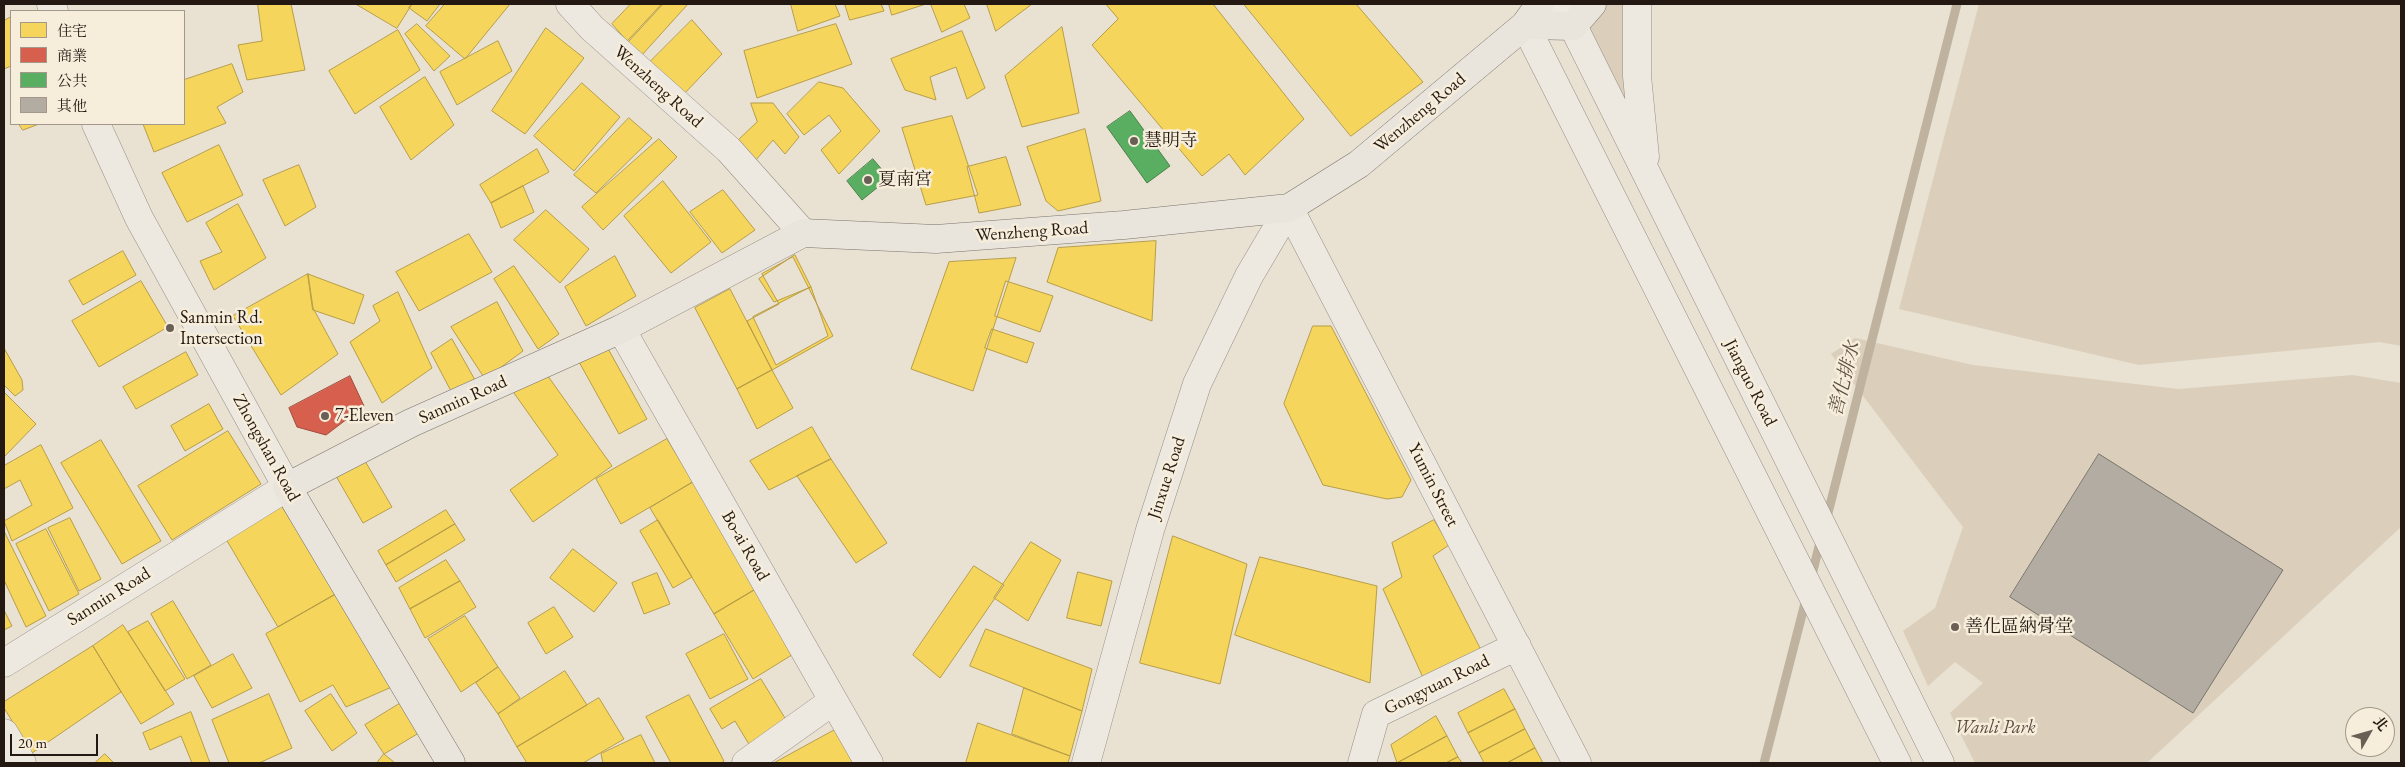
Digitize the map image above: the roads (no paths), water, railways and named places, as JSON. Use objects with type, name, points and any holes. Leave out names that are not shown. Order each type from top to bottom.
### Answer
[{"type":"main road","points":[[1532,14],[1566,15],[1592,4]]},
{"type":"main road","name":"Wenzheng Road","points":[[803,233],[936,239],[1115,225],[1289,208],[1360,164],[1532,14]]},
{"type":"main road","name":"Sanmin Road","points":[[287,487],[411,423],[621,329],[803,233]]},
{"type":"main road","name":"Zhongshan Road","points":[[287,487],[451,763]]},
{"type":"street","name":"Wenzheng Road","points":[[570,4],[592,28],[728,150],[803,233]]},
{"type":"street","points":[[1637,4],[1637,76],[1646,173]]},
{"type":"street","points":[[1532,14],[1801,572],[1897,763]]},
{"type":"street","name":"Jianguo Road","points":[[1566,15],[1940,763]]},
{"type":"street","name":"Zhongshan Road","points":[[96,125],[140,218],[287,487]]},
{"type":"street","name":"Yumin Street","points":[[1289,208],[1577,763]]},
{"type":"street","name":"Jinxue Road","points":[[1086,763],[1150,530],[1197,384],[1249,276],[1289,208]]},
{"type":"street","name":"Bo-ai Road","points":[[621,329],[869,763]]},
{"type":"street","name":"Sanmin Road","points":[[4,663],[287,487]]},
{"type":"street","name":"Gongyuan Road","points":[[1362,763],[1376,714],[1517,646]]},
{"type":"street","points":[[746,763],[834,701]]},
{"type":"street","points":[[4,733],[22,763]]},
{"type":"waterway","name":"善化排水","points":[[1826,521],[1957,4]]},
{"type":"waterway","name":"善化排水","points":[[1811,579],[1821,538]]},
{"type":"waterway","name":"善化排水","points":[[1764,763],[1806,599]]},
{"type":"place","name":"慧明寺","points":[[1134,141]]},
{"type":"place","name":"夏南宮","points":[[868,180]]},
{"type":"place","name":"Sanmin Rd. Intersection","points":[[170,328]]},
{"type":"place","name":"7-Eleven","points":[[325,416]]},
{"type":"place","name":"善化區納骨堂","points":[[1955,627]]},
{"type":"park label","name":"Wanli Park","points":[[1995,728]]}]
